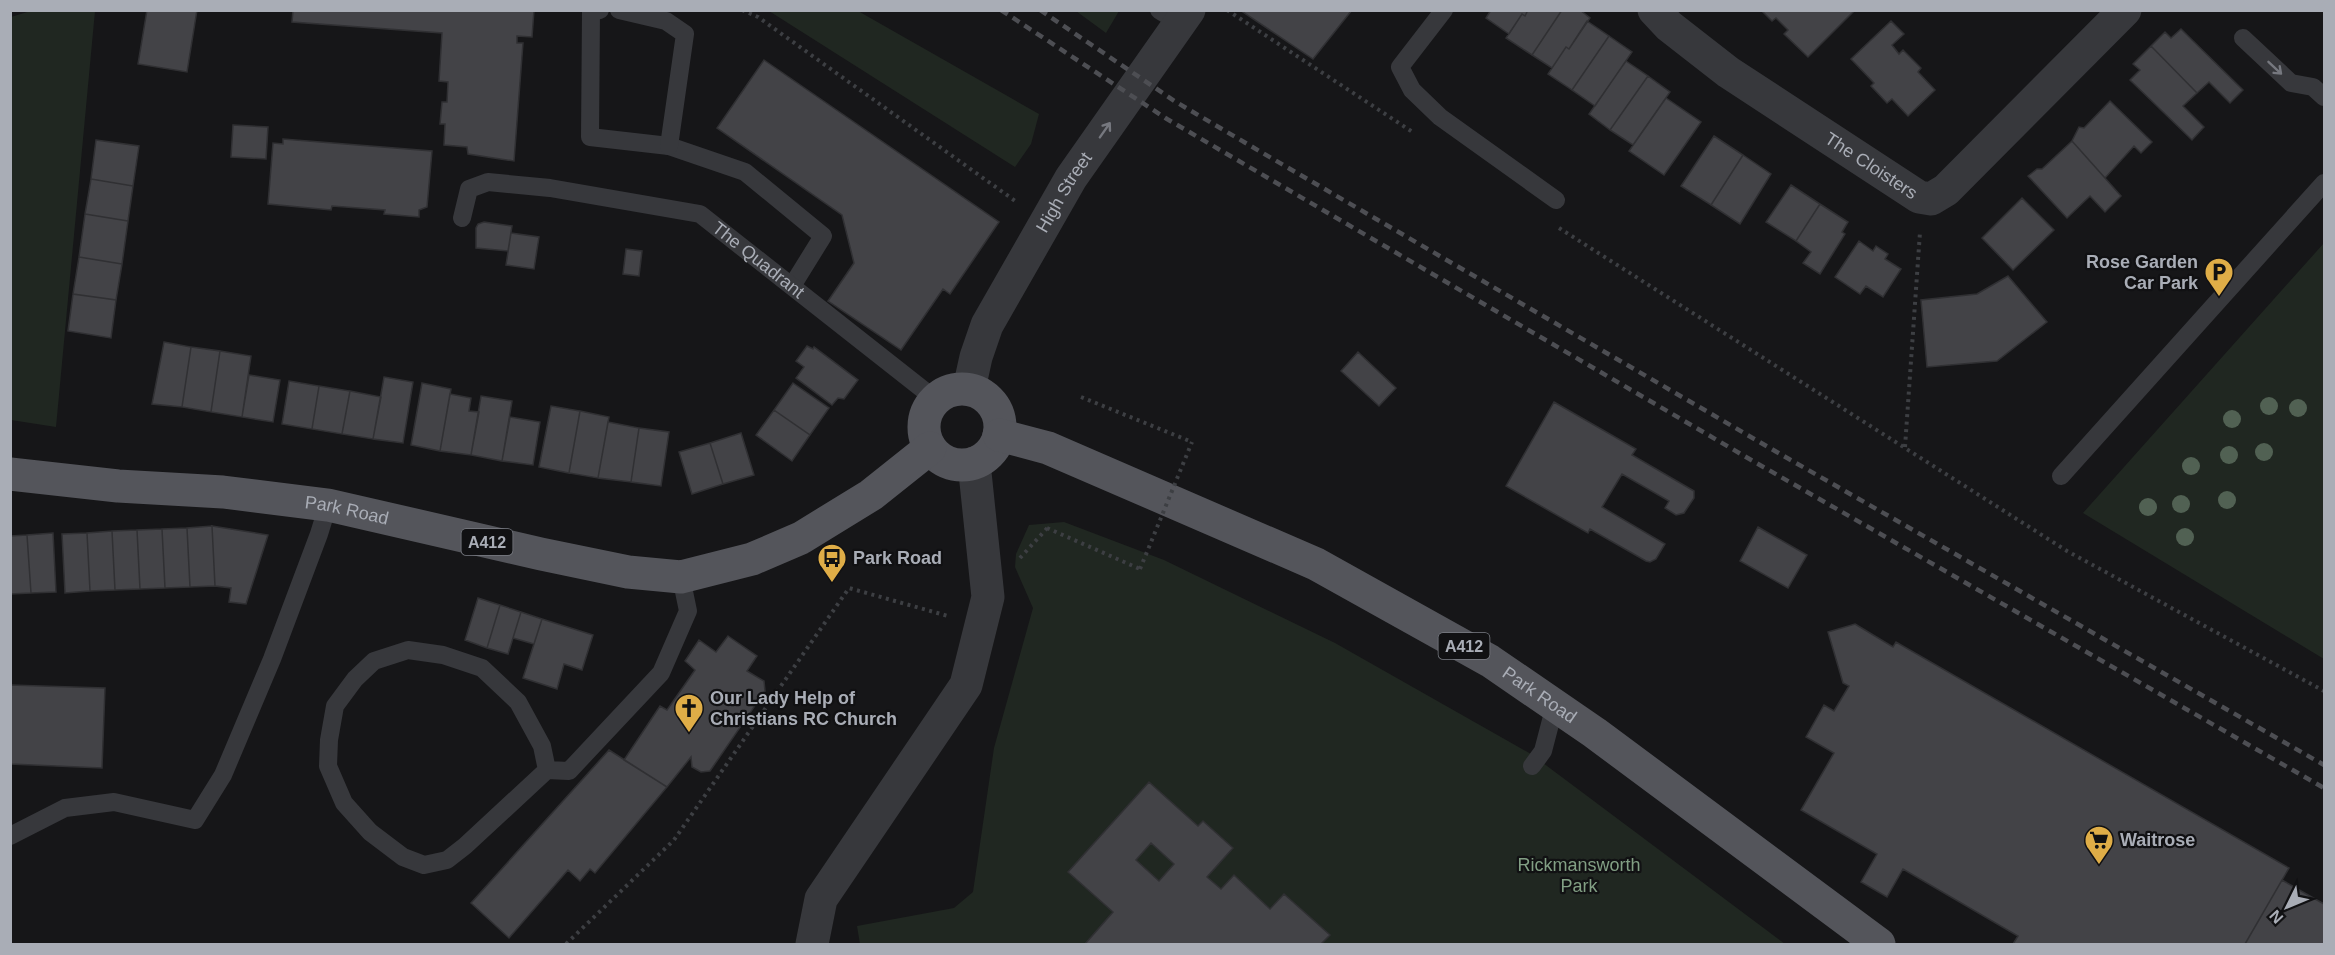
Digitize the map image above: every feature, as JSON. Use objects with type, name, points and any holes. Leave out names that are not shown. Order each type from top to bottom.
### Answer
[{"type":"main road","points":[[957,389],[969,389],[981,394],[997,411],[999,435],[994,447],[985,457],[974,463],[962,465],[949,463],[938,457],[930,448],[925,435],[924,422],[927,410],[935,399],[957,389]]},
{"type":"main road","name":"Park Road","points":[[999,435],[1048,448],[1316,564],[1490,661],[1595,733],[1879,945]]},
{"type":"main road","name":"Park Road","points":[[10,474],[117,486],[223,492],[328,505],[628,572],[681,577],[752,560],[801,538],[871,495],[930,448]]},
{"type":"street","name":"The Cloisters","points":[[1654,10],[1669,26],[1728,72],[1919,197],[1931,199],[1946,190],[2126,10]]},
{"type":"street","name":"High Street","points":[[969,389],[976,357],[987,326],[1071,178],[1176,15]]},
{"type":"street","points":[[812,945],[822,898],[966,686],[988,597],[974,463]]},
{"type":"lane","points":[[600,10],[591,12],[591,138],[669,147],[745,172],[823,236],[792,286]]},
{"type":"lane","points":[[619,10],[666,21],[685,34],[669,147]]},
{"type":"lane","points":[[1444,10],[1400,68],[1412,90],[1440,117],[1556,200]]},
{"type":"lane","points":[[2243,38],[2291,83],[2319,92]]},
{"type":"lane","name":"The Quadrant","points":[[462,218],[469,189],[488,182],[550,188],[700,214],[935,399]]},
{"type":"lane","points":[[2061,476],[2325,183]]},
{"type":"lane","points":[[10,836],[65,808],[114,802],[195,819],[223,775],[272,659],[328,505]]},
{"type":"lane","points":[[547,770],[542,746],[518,702],[482,668],[443,656],[408,650],[374,661],[355,679],[335,706],[328,740],[328,766],[344,803],[370,832],[403,857],[424,864],[447,860],[547,770],[569,771],[661,673],[688,611],[681,577]]},
{"type":"lane","points":[[1532,766],[1543,750],[1554,705]]},
{"type":"path","points":[[742,10],[758,17],[1045,224]]},
{"type":"path","points":[[1227,10],[1414,134]]},
{"type":"path","points":[[1905,447],[1921,227],[1919,197]]},
{"type":"path","points":[[1552,224],[2067,551],[2325,691]]},
{"type":"path","points":[[1050,525],[1046,528],[1140,569],[1192,442],[1081,397]]},
{"type":"path","points":[[566,945],[674,840],[849,588],[968,622],[988,597]]},
{"type":"green space","points":[[34,10],[95,11],[56,427],[11,420],[11,17]]},
{"type":"green space","points":[[769,11],[858,11],[1039,114],[1031,144],[1015,167]]},
{"type":"green space","points":[[1076,11],[1119,11],[1106,33]]},
{"type":"green space","points":[[2324,243],[2324,659],[2083,513]]},
{"type":"green space","name":"Rickmansworth Park","points":[[1064,522],[1164,560],[1335,643],[1531,754],[1785,944],[860,944],[857,926],[954,908],[973,892],[994,748],[1033,608],[1015,567],[1016,554],[1029,525]]},
{"type":"building","points":[[147,10],[197,10],[187,72],[138,64]]},
{"type":"building","points":[[293,10],[534,10],[532,37],[517,36],[517,43],[523,43],[514,161],[468,154],[467,147],[444,145],[445,124],[440,124],[442,102],[447,102],[448,82],[439,81],[442,33],[292,22]]},
{"type":"building","points":[[1240,10],[1352,10],[1313,59]]},
{"type":"building","points":[[1491,10],[1528,10],[1525,16],[1522,14],[1509,34],[1486,18]]},
{"type":"building","points":[[1528,10],[1562,10],[1532,55],[1506,38],[1522,14],[1525,16]]},
{"type":"building","points":[[1562,10],[1580,10],[1590,18],[1569,49],[1566,47],[1552,68],[1532,55]]},
{"type":"building","points":[[1761,10],[1851,10],[1853,12],[1808,57],[1784,34],[1788,30],[1776,18],[1772,21]]},
{"type":"building","points":[[1587,21],[1609,36],[1572,90],[1548,74],[1566,47],[1569,49]]},
{"type":"building","points":[[1891,21],[1904,34],[1892,45],[1899,54],[1903,50],[1921,68],[1918,72],[1935,90],[1908,116],[1892,99],[1887,103],[1871,86],[1874,83],[1851,59]]},
{"type":"building","points":[[2181,29],[2243,90],[2230,103],[2209,82],[2197,93],[2151,46],[2165,32],[2171,38]]},
{"type":"building","points":[[1609,36],[1632,52],[1595,106],[1572,90]]},
{"type":"building","points":[[2151,46],[2197,93],[2183,106],[2204,127],[2192,140],[2130,80],[2140,70],[2133,64]]},
{"type":"building","points":[[764,60],[999,222],[950,294],[943,289],[901,350],[828,301],[854,263],[842,215],[717,128]]},
{"type":"building","points":[[1626,61],[1648,76],[1610,130],[1589,114]]},
{"type":"building","points":[[1648,76],[1670,92],[1633,145],[1610,130]]},
{"type":"building","points":[[1666,98],[1701,122],[1664,175],[1629,151]]},
{"type":"building","points":[[2110,101],[2152,142],[2141,153],[2134,146],[2105,178],[2072,141],[2079,127],[2084,128]]},
{"type":"building","points":[[233,125],[268,127],[266,159],[231,157]]},
{"type":"building","points":[[1714,136],[1743,155],[1711,205],[1681,186]]},
{"type":"building","points":[[283,139],[432,151],[427,207],[419,210],[419,217],[384,214],[385,210],[332,206],[331,210],[268,204],[273,143],[283,144]]},
{"type":"building","points":[[96,140],[139,146],[133,186],[91,179]]},
{"type":"building","points":[[2072,141],[2121,196],[2105,212],[2090,196],[2067,218],[2028,176],[2037,169],[2042,169]]},
{"type":"building","points":[[1743,155],[1771,174],[1740,224],[1711,205]]},
{"type":"building","points":[[91,179],[133,186],[128,221],[85,214]]},
{"type":"building","points":[[1791,185],[1820,204],[1796,241],[1766,222]]},
{"type":"building","points":[[2022,198],[2054,230],[2013,270],[1982,238]]},
{"type":"building","points":[[1820,204],[1848,222],[1842,232],[1845,234],[1820,274],[1803,263],[1811,252],[1796,241]]},
{"type":"building","points":[[85,214],[128,221],[122,264],[79,257]]},
{"type":"building","points":[[484,222],[512,226],[508,251],[476,248],[476,228],[478,224]]},
{"type":"building","points":[[511,233],[539,237],[534,269],[506,265]]},
{"type":"building","points":[[1859,241],[1873,251],[1876,246],[1888,254],[1885,259],[1901,269],[1883,297],[1866,286],[1860,294],[1835,277]]},
{"type":"building","points":[[626,249],[642,251],[639,276],[623,274]]},
{"type":"building","points":[[79,257],[122,264],[116,300],[73,294]]},
{"type":"building","points":[[2008,276],[2047,322],[1997,361],[1927,367],[1921,300],[1977,294]]},
{"type":"building","points":[[73,294],[116,300],[111,338],[68,331]]},
{"type":"building","points":[[164,342],[191,347],[182,407],[152,404]]},
{"type":"building","points":[[807,346],[813,349],[814,347],[858,380],[844,399],[838,398],[832,405],[796,378],[804,367],[796,361]]},
{"type":"building","points":[[191,347],[220,351],[211,412],[182,407]]},
{"type":"building","points":[[220,351],[251,356],[242,417],[211,412]]},
{"type":"building","points":[[1358,352],[1396,388],[1379,406],[1341,371]]},
{"type":"building","points":[[249,375],[280,380],[273,422],[242,417]]},
{"type":"building","points":[[384,377],[413,382],[403,443],[373,439]]},
{"type":"building","points":[[289,381],[319,386],[312,429],[282,424]]},
{"type":"building","points":[[422,383],[451,389],[440,451],[411,445]]},
{"type":"building","points":[[793,383],[829,408],[810,435],[774,410]]},
{"type":"building","points":[[319,386],[350,391],[342,434],[312,429]]},
{"type":"building","points":[[350,391],[381,397],[373,439],[342,434]]},
{"type":"building","points":[[450,394],[471,398],[469,411],[479,412],[471,455],[440,451]]},
{"type":"building","points":[[481,396],[512,401],[502,461],[471,455]]},
{"type":"building","points":[[1554,402],[1636,449],[1632,455],[1694,491],[1694,498],[1684,513],[1676,515],[1665,508],[1669,501],[1622,474],[1602,507],[1665,544],[1656,559],[1646,561],[1590,529],[1588,533],[1506,486]]},
{"type":"building","points":[[551,406],[580,411],[569,473],[539,467]]},
{"type":"building","points":[[774,410],[810,435],[792,461],[756,435]]},
{"type":"building","points":[[580,411],[609,417],[598,478],[569,473]]},
{"type":"building","points":[[510,417],[540,422],[533,465],[502,461]]},
{"type":"building","points":[[608,422],[639,428],[631,482],[598,478]]},
{"type":"building","points":[[639,428],[669,432],[661,486],[631,482]]},
{"type":"building","points":[[741,433],[754,475],[723,484],[710,443]]},
{"type":"building","points":[[710,443],[723,484],[692,494],[679,452]]},
{"type":"building","points":[[212,526],[268,535],[246,604],[229,602],[231,588],[215,586]]},
{"type":"building","points":[[212,526],[215,586],[190,587],[187,528]]},
{"type":"building","points":[[1758,527],[1807,555],[1788,588],[1740,561]]},
{"type":"building","points":[[187,528],[190,587],[165,588],[162,529]]},
{"type":"building","points":[[162,529],[165,588],[140,589],[137,530]]},
{"type":"building","points":[[137,530],[140,589],[115,590],[112,531]]},
{"type":"building","points":[[112,531],[115,590],[90,591],[87,533]]},
{"type":"building","points":[[53,533],[56,592],[31,593],[27,535]]},
{"type":"building","points":[[87,533],[90,591],[65,593],[62,534]]},
{"type":"building","points":[[27,535],[31,593],[10,594],[10,536]]},
{"type":"building","points":[[478,598],[500,605],[487,648],[465,640]]},
{"type":"building","points":[[500,605],[521,612],[508,654],[487,648]]},
{"type":"building","points":[[521,612],[542,619],[534,644],[513,638]]},
{"type":"building","points":[[542,619],[593,635],[582,670],[564,664],[557,689],[523,678]]},
{"type":"building","points":[[1855,624],[1893,647],[1896,642],[2289,868],[2245,944],[2013,944],[2018,936],[1903,869],[1887,897],[1861,882],[1877,854],[1801,810],[1834,753],[1806,737],[1824,705],[1834,711],[1849,686],[1843,683],[1828,632]]},
{"type":"building","name":"Our Lady Help of Christians RC Church","points":[[728,636],[757,656],[747,671],[764,681],[765,691],[710,771],[701,772],[692,767],[691,757],[667,787],[624,760],[660,706],[667,710],[695,670],[685,661],[699,640],[716,652]]},
{"type":"building","points":[[10,685],[105,688],[102,768],[10,764]]},
{"type":"building","points":[[609,750],[667,787],[595,873],[590,869],[580,881],[568,870],[509,938],[471,903]]},
{"type":"building","points":[[1149,782],[1198,826],[1203,821],[1233,848],[1207,877],[1221,889],[1234,875],[1270,909],[1284,894],[1330,935],[1321,944],[1085,944],[1113,912],[1068,872]],"holes":[[[1151,843],[1174,864],[1159,881],[1136,860]]]},
{"type":"building","points":[[2282,880],[2324,904],[2324,944],[2245,944]]},
{"type":"railway","points":[[1001,10],[1167,119],[1746,457],[2324,788]]},
{"type":"railway","points":[[1040,10],[1176,102],[1261,152],[1775,451],[2324,765]]},
{"type":"place","name":"Rose Garden Car Park","points":[[2219,298]]},
{"type":"place","name":"Park Road","points":[[832,584]]},
{"type":"place","name":"Our Lady Help of Christians RC Church","points":[[689,734]]},
{"type":"place","name":"Waitrose","points":[[2099,866]]}]
